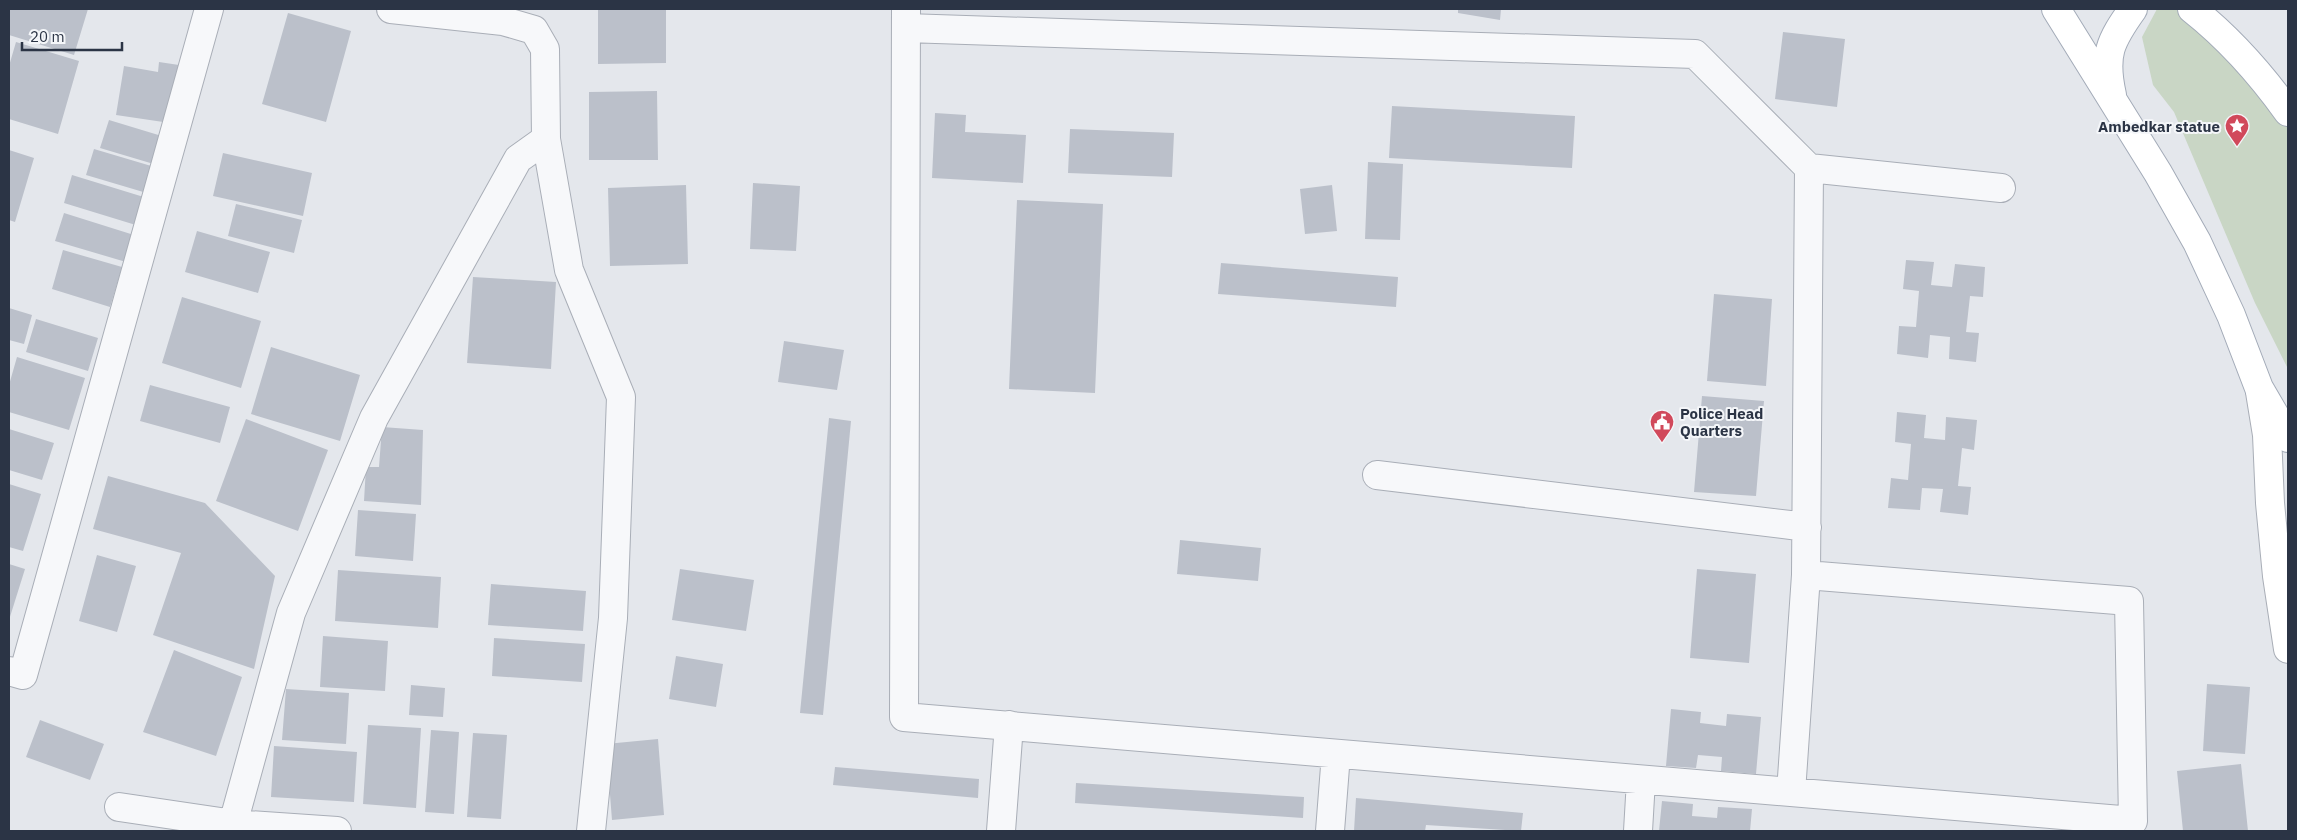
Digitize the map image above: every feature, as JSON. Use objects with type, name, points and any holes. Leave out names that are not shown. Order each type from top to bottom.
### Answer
[{"type":"main road","points":[[2056,9],[2158,173],[2197,242],[2231,315],[2259,388],[2288,438]]},
{"type":"main road","points":[[2115,106],[2106,72],[2113,36],[2133,9]]},
{"type":"main road","points":[[2192,9],[2216,28],[2260,74],[2288,112]]},
{"type":"main road","points":[[2259,388],[2267,435],[2270,503],[2277,576],[2288,649]]},
{"type":"street","points":[[9,671],[23,675],[209,9]]},
{"type":"street","points":[[392,9],[503,21],[534,30],[545,49],[546,139],[569,270],[622,397],[613,618],[591,831]]},
{"type":"street","points":[[1806,575],[2129,601],[2133,826],[1791,792],[904,717],[906,18],[1695,54],[1809,168],[2001,188]]},
{"type":"street","points":[[232,828],[291,613],[374,418],[518,159],[546,139]]},
{"type":"street","points":[[1791,792],[1806,575],[1809,168]]},
{"type":"street","points":[[1377,475],[1807,528]]},
{"type":"street","points":[[1001,831],[1009,726]]},
{"type":"street","points":[[1330,831],[1336,754]]},
{"type":"street","points":[[1638,831],[1641,780]]},
{"type":"street","points":[[120,807],[232,828],[337,831]]},
{"type":"green space","points":[[2157,9],[2176,9],[2219,42],[2263,93],[2288,127],[2288,369],[2255,303],[2174,112],[2153,85],[2142,37]]},
{"type":"building","points":[[10,9],[88,9],[74,55],[9,35]]},
{"type":"building","points":[[598,9],[666,9],[666,63],[598,64]]},
{"type":"building","points":[[1458,9],[1501,9],[1500,20],[1458,13]]},
{"type":"building","points":[[288,13],[351,31],[326,122],[262,104]]},
{"type":"building","points":[[1783,32],[1845,39],[1837,107],[1775,99]]},
{"type":"building","points":[[16,42],[79,61],[58,134],[9,119],[9,66]]},
{"type":"building","points":[[159,62],[179,65],[170,123],[116,115],[124,66],[158,72]]},
{"type":"building","points":[[657,91],[658,160],[589,160],[589,92]]},
{"type":"building","points":[[1392,106],[1575,116],[1572,168],[1389,158]]},
{"type":"building","points":[[935,113],[966,115],[965,132],[1026,135],[1023,183],[932,178]]},
{"type":"building","points":[[109,120],[165,137],[157,165],[100,148]]},
{"type":"building","points":[[1070,129],[1174,133],[1172,177],[1068,173]]},
{"type":"building","points":[[94,149],[158,168],[150,194],[86,175]]},
{"type":"building","points":[[9,150],[34,158],[15,222],[9,220]]},
{"type":"building","points":[[223,153],[312,173],[303,216],[213,196]]},
{"type":"building","points":[[1368,162],[1403,164],[1400,240],[1365,239]]},
{"type":"building","points":[[72,175],[147,198],[139,226],[64,203]]},
{"type":"building","points":[[753,183],[800,186],[796,251],[750,249]]},
{"type":"building","points":[[686,185],[688,264],[610,266],[608,188]]},
{"type":"building","points":[[1332,185],[1337,231],[1305,234],[1300,189]]},
{"type":"building","points":[[1017,200],[1103,204],[1095,393],[1009,389]]},
{"type":"building","points":[[236,204],[302,220],[294,253],[228,236]]},
{"type":"building","points":[[64,213],[134,235],[126,262],[55,241]]},
{"type":"building","points":[[197,231],[270,252],[258,293],[185,272]]},
{"type":"building","points":[[63,250],[122,267],[110,307],[52,289]]},
{"type":"building","points":[[1906,260],[1934,262],[1931,285],[1952,287],[1955,264],[1985,267],[1983,297],[1970,296],[1966,332],[1979,333],[1976,362],[1949,359],[1950,337],[1930,335],[1928,358],[1897,354],[1899,326],[1916,327],[1919,291],[1903,289]]},
{"type":"building","points":[[1221,263],[1398,277],[1396,307],[1218,294]]},
{"type":"building","points":[[473,277],[556,282],[551,369],[467,363]]},
{"type":"building","points":[[1714,294],[1772,299],[1766,386],[1707,381]]},
{"type":"building","points":[[182,297],[261,321],[241,388],[162,363]]},
{"type":"building","points":[[9,308],[32,315],[24,344],[9,340]]},
{"type":"building","points":[[36,319],[98,338],[88,371],[26,352]]},
{"type":"building","points":[[784,341],[844,350],[837,390],[778,382]]},
{"type":"building","points":[[271,347],[360,375],[340,441],[251,414]]},
{"type":"building","points":[[17,357],[85,378],[69,430],[9,412],[9,385]]},
{"type":"building","points":[[150,385],[230,407],[220,443],[140,421]]},
{"type":"building","points":[[1702,396],[1764,401],[1756,496],[1694,492]]},
{"type":"building","points":[[1897,412],[1926,415],[1924,438],[1945,440],[1946,417],[1977,420],[1974,450],[1962,448],[1958,486],[1971,487],[1968,515],[1940,512],[1943,489],[1922,488],[1920,510],[1888,508],[1891,478],[1908,480],[1911,444],[1895,442]]},
{"type":"building","points":[[829,418],[851,421],[823,715],[800,713]]},
{"type":"building","points":[[246,419],[328,450],[298,531],[216,501]]},
{"type":"building","points":[[382,427],[423,430],[421,505],[364,501],[366,467],[379,467]]},
{"type":"building","points":[[9,429],[54,443],[42,480],[9,470]]},
{"type":"building","points":[[108,476],[205,503],[275,576],[254,669],[153,635],[181,553],[93,529]]},
{"type":"building","points":[[9,484],[41,494],[23,551],[9,547]]},
{"type":"building","points":[[358,510],[416,514],[413,561],[355,556]]},
{"type":"building","points":[[1180,540],[1261,548],[1258,581],[1177,574]]},
{"type":"building","points":[[97,555],[136,566],[117,632],[79,621]]},
{"type":"building","points":[[9,564],[25,569],[9,620]]},
{"type":"building","points":[[680,569],[754,580],[746,631],[672,620]]},
{"type":"building","points":[[1697,569],[1756,574],[1749,663],[1690,658]]},
{"type":"building","points":[[338,570],[441,577],[438,628],[335,621]]},
{"type":"building","points":[[491,584],[586,591],[583,631],[488,625]]},
{"type":"building","points":[[323,636],[388,641],[385,691],[320,687]]},
{"type":"building","points":[[494,638],[585,644],[582,682],[492,676]]},
{"type":"building","points":[[174,650],[242,677],[216,756],[143,732]]},
{"type":"building","points":[[676,656],[723,664],[716,707],[669,699]]},
{"type":"building","points":[[2207,684],[2250,687],[2245,754],[2203,751]]},
{"type":"building","points":[[411,685],[445,688],[443,717],[409,715]]},
{"type":"building","points":[[286,689],[349,693],[346,744],[282,740]]},
{"type":"building","points":[[1671,709],[1701,712],[1700,723],[1726,726],[1727,714],[1761,717],[1756,774],[1721,771],[1722,757],[1698,755],[1696,768],[1666,766]]},
{"type":"building","points":[[40,720],[104,744],[90,780],[26,757]]},
{"type":"building","points":[[368,725],[421,728],[416,808],[363,804]]},
{"type":"building","points":[[431,730],[459,732],[454,814],[425,812]]},
{"type":"building","points":[[473,733],[507,735],[501,819],[467,817]]},
{"type":"building","points":[[658,739],[664,815],[612,820],[606,744]]},
{"type":"building","points":[[274,746],[357,752],[354,802],[271,797]]},
{"type":"building","points":[[2241,764],[2248,831],[2183,831],[2177,771]]},
{"type":"building","points":[[835,767],[979,779],[978,798],[833,785]]},
{"type":"building","points":[[1076,783],[1304,797],[1303,818],[1075,803]]},
{"type":"building","points":[[1356,798],[1523,813],[1521,831],[1426,825],[1425,831],[1354,831]]},
{"type":"building","points":[[1662,801],[1693,804],[1692,816],[1717,818],[1718,807],[1752,809],[1750,831],[1659,831]]},
{"type":"place","name":"Ambedkar statue","points":[[2237,147]]},
{"type":"place","name":"Police Head Quarters","points":[[1662,443]]}]
